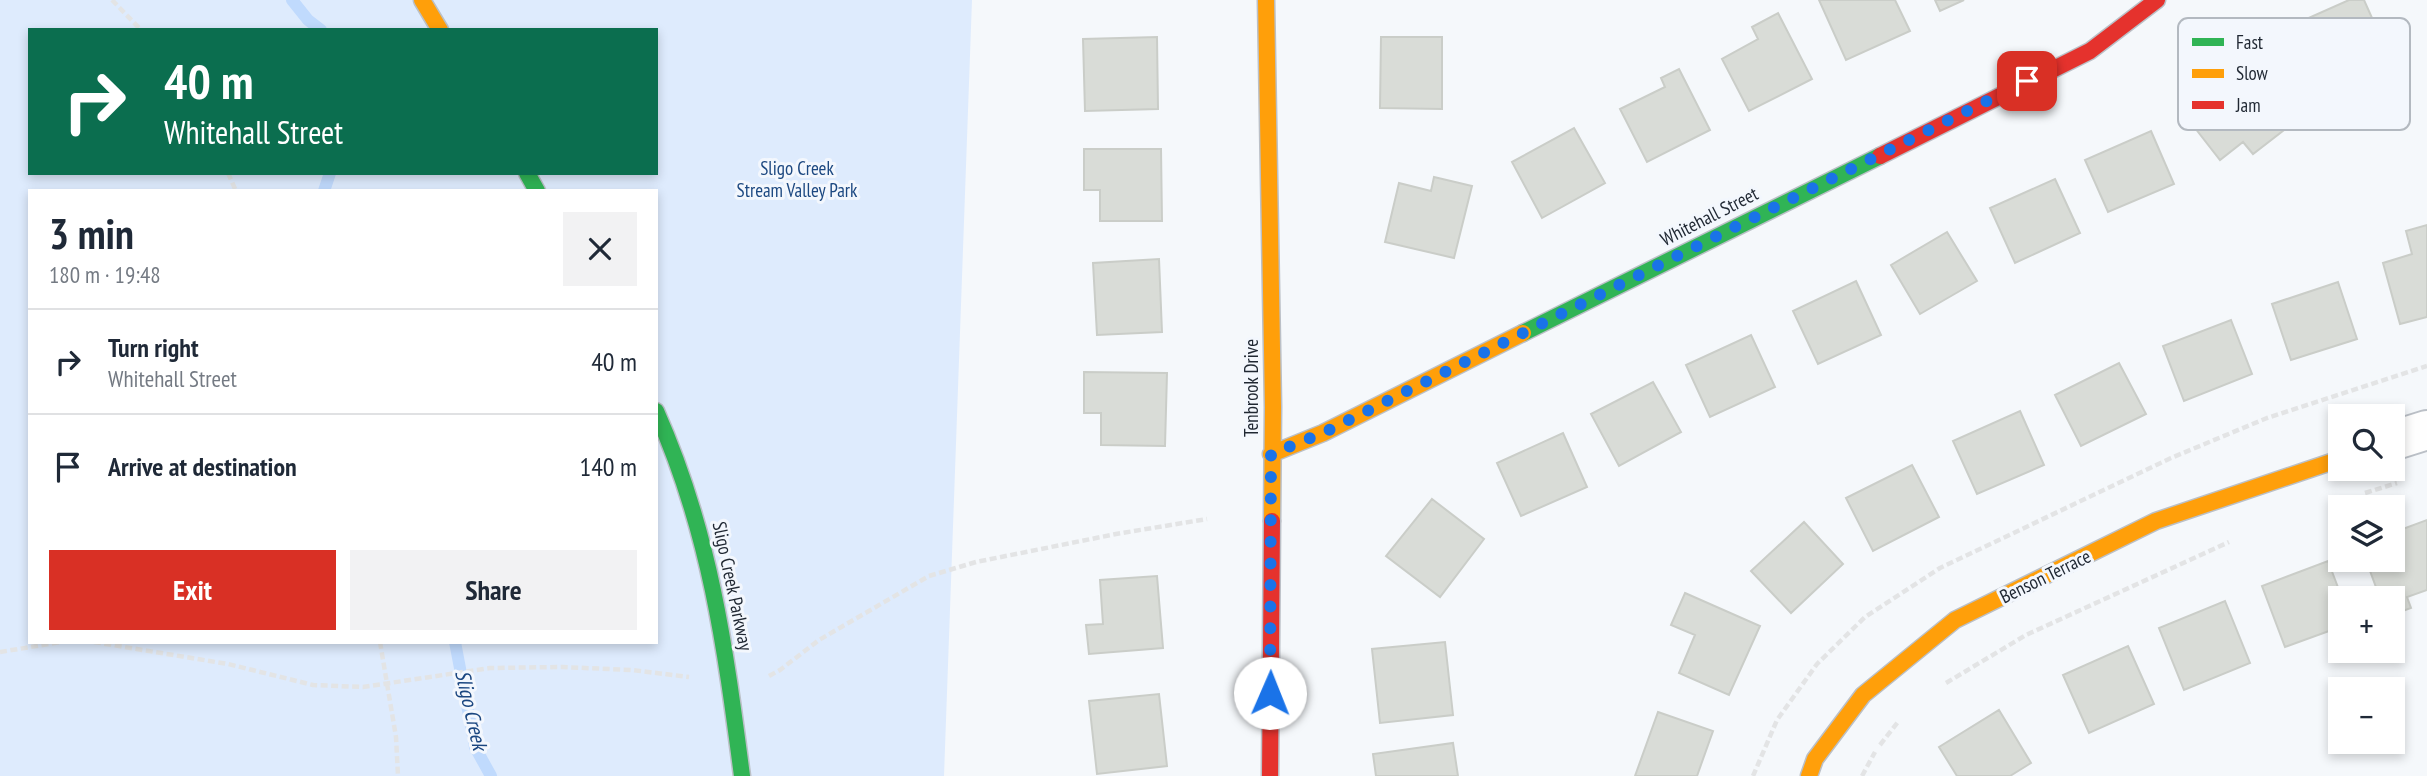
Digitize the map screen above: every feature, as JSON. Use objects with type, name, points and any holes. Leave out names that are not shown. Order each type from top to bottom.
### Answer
[{"type":"street","points":[[422,0],[439,28]]},
{"type":"street","name":"Tenbrook Drive","points":[[1266,0],[1273,393],[1270,776]]},
{"type":"street","name":"Whitehall Street","points":[[1271,454],[1323,433],[2090,51],[2157,0]]},
{"type":"street","name":"Sligo Creek Parkway","points":[[658,415],[673,446],[701,528],[727,654],[742,776]]},
{"type":"street","points":[[2405,437],[2427,430]]},
{"type":"street","name":"Benson Terrace","points":[[1810,776],[1815,759],[1863,695],[1955,620],[2156,522],[2328,463]]},
{"type":"path","points":[[112,0],[139,28]]},
{"type":"path","points":[[2357,495],[2403,481]]},
{"type":"path","points":[[762,680],[780,670],[819,640],[929,576],[976,562],[1207,519]]},
{"type":"path","points":[[1942,685],[2026,635],[2239,538]]},
{"type":"path","points":[[0,652],[49,644]]},
{"type":"path","points":[[106,644],[228,664],[313,685],[363,687],[491,668],[632,670],[698,678]]},
{"type":"path","points":[[380,644],[396,737],[398,776]]},
{"type":"path","points":[[1862,776],[1874,752],[1907,714]]},
{"type":"green space","name":"Sligo Creek Stream Valley Park","points":[[0,0],[972,0],[944,776],[0,776]]},
{"type":"building","points":[[1819,0],[1895,0],[1910,31],[1846,60]]},
{"type":"building","points":[[1935,0],[1964,0],[1940,11]]},
{"type":"building","points":[[2349,0],[2364,0],[2372,18],[2308,18]]},
{"type":"building","points":[[1778,13],[1812,79],[1749,111],[1722,59],[1758,39],[1752,27]]},
{"type":"building","points":[[1157,37],[1158,109],[1085,111],[1083,39]]},
{"type":"building","points":[[1381,37],[1442,37],[1442,109],[1380,108]]},
{"type":"building","points":[[1679,69],[1710,130],[1647,162],[1620,109],[1665,87],[1661,78]]},
{"type":"building","points":[[1574,128],[1605,183],[1542,218],[1512,162]]},
{"type":"building","points":[[2197,130],[2284,130],[2253,154],[2243,142],[2220,160]]},
{"type":"building","points":[[2151,131],[2174,184],[2108,212],[2085,160]]},
{"type":"building","points":[[1084,149],[1161,149],[1162,221],[1100,221],[1100,190],[1084,190]]},
{"type":"building","points":[[1434,177],[1472,186],[1454,258],[1385,242],[1399,183],[1431,191]]},
{"type":"building","points":[[2055,179],[2080,233],[2015,263],[1990,208]]},
{"type":"building","points":[[2427,225],[2427,317],[2400,324],[2383,263],[2412,254],[2406,231]]},
{"type":"building","points":[[1947,232],[1977,281],[1920,314],[1891,265]]},
{"type":"building","points":[[1159,259],[1162,332],[1097,335],[1093,263]]},
{"type":"building","points":[[1856,281],[1881,335],[1818,364],[1793,311]]},
{"type":"building","points":[[2338,282],[2357,339],[2291,360],[2272,304]]},
{"type":"building","points":[[2231,320],[2252,374],[2184,401],[2163,346]]},
{"type":"building","points":[[1751,335],[1775,387],[1710,417],[1686,365]]},
{"type":"building","points":[[2119,363],[2146,414],[2081,446],[2055,395]]},
{"type":"building","points":[[1084,372],[1167,373],[1165,446],[1101,445],[1101,413],[1084,413]]},
{"type":"building","points":[[1653,382],[1681,432],[1619,466],[1591,414]]},
{"type":"building","points":[[2020,411],[2044,465],[1977,494],[1953,441]]},
{"type":"building","points":[[1563,433],[1587,487],[1521,516],[1497,463]]},
{"type":"building","points":[[1912,465],[1939,517],[1873,551],[1846,498]]},
{"type":"building","points":[[1432,499],[1484,539],[1440,597],[1386,556]]},
{"type":"building","points":[[2427,520],[2427,590],[2407,597],[2411,608],[2405,610],[2405,586],[2376,586],[2370,572],[2405,572],[2405,528]]},
{"type":"building","points":[[1804,522],[1843,564],[1791,613],[1751,571]]},
{"type":"building","points":[[2328,561],[2328,572],[2332,572],[2337,586],[2328,586],[2328,631],[2285,647],[2262,586]]},
{"type":"building","points":[[1157,576],[1163,648],[1089,654],[1086,625],[1103,624],[1100,580]]},
{"type":"building","points":[[1685,593],[1760,626],[1729,695],[1679,673],[1695,635],[1671,625]]},
{"type":"building","points":[[2225,601],[2250,663],[2184,690],[2159,628]]},
{"type":"building","points":[[1445,642],[1453,715],[1380,723],[1372,649]]},
{"type":"building","points":[[2128,646],[2154,704],[2089,733],[2063,675]]},
{"type":"building","points":[[1159,694],[1167,766],[1097,774],[1089,701]]},
{"type":"building","points":[[1999,710],[2031,763],[2010,776],[1957,776],[1939,747]]},
{"type":"building","points":[[1658,712],[1713,731],[1697,776],[1635,776]]},
{"type":"building","points":[[1453,743],[1458,776],[1376,776],[1373,754]]},
{"type":"waterway","name":"Sligo Creek","points":[[292,0],[318,28]]},
{"type":"waterway","name":"Sligo Creek","points":[[325,189],[329,175]]},
{"type":"waterway","name":"Sligo Creek","points":[[455,644],[475,747],[491,776]]},
{"type":"traffic: fast","points":[[1523,333],[1880,156]]},
{"type":"traffic: fast","points":[[528,175],[536,189]]},
{"type":"traffic: fast","points":[[658,416],[690,501],[713,590],[742,776]]},
{"type":"traffic: slow","points":[[422,0],[439,28]]},
{"type":"traffic: slow","points":[[1266,0],[1273,407],[1272,521]]},
{"type":"traffic: slow","points":[[1271,454],[1323,433],[1523,333]]},
{"type":"traffic: slow","points":[[1809,776],[1815,759],[1863,695],[1955,620],[2156,521],[2328,463]]},
{"type":"traffic: jam","points":[[1880,156],[2090,51],[2157,0]]},
{"type":"traffic: jam","points":[[1270,776],[1272,521]]},
{"type":"route","points":[[1270,693],[1271,454],[1323,433],[2027,81]]}]
